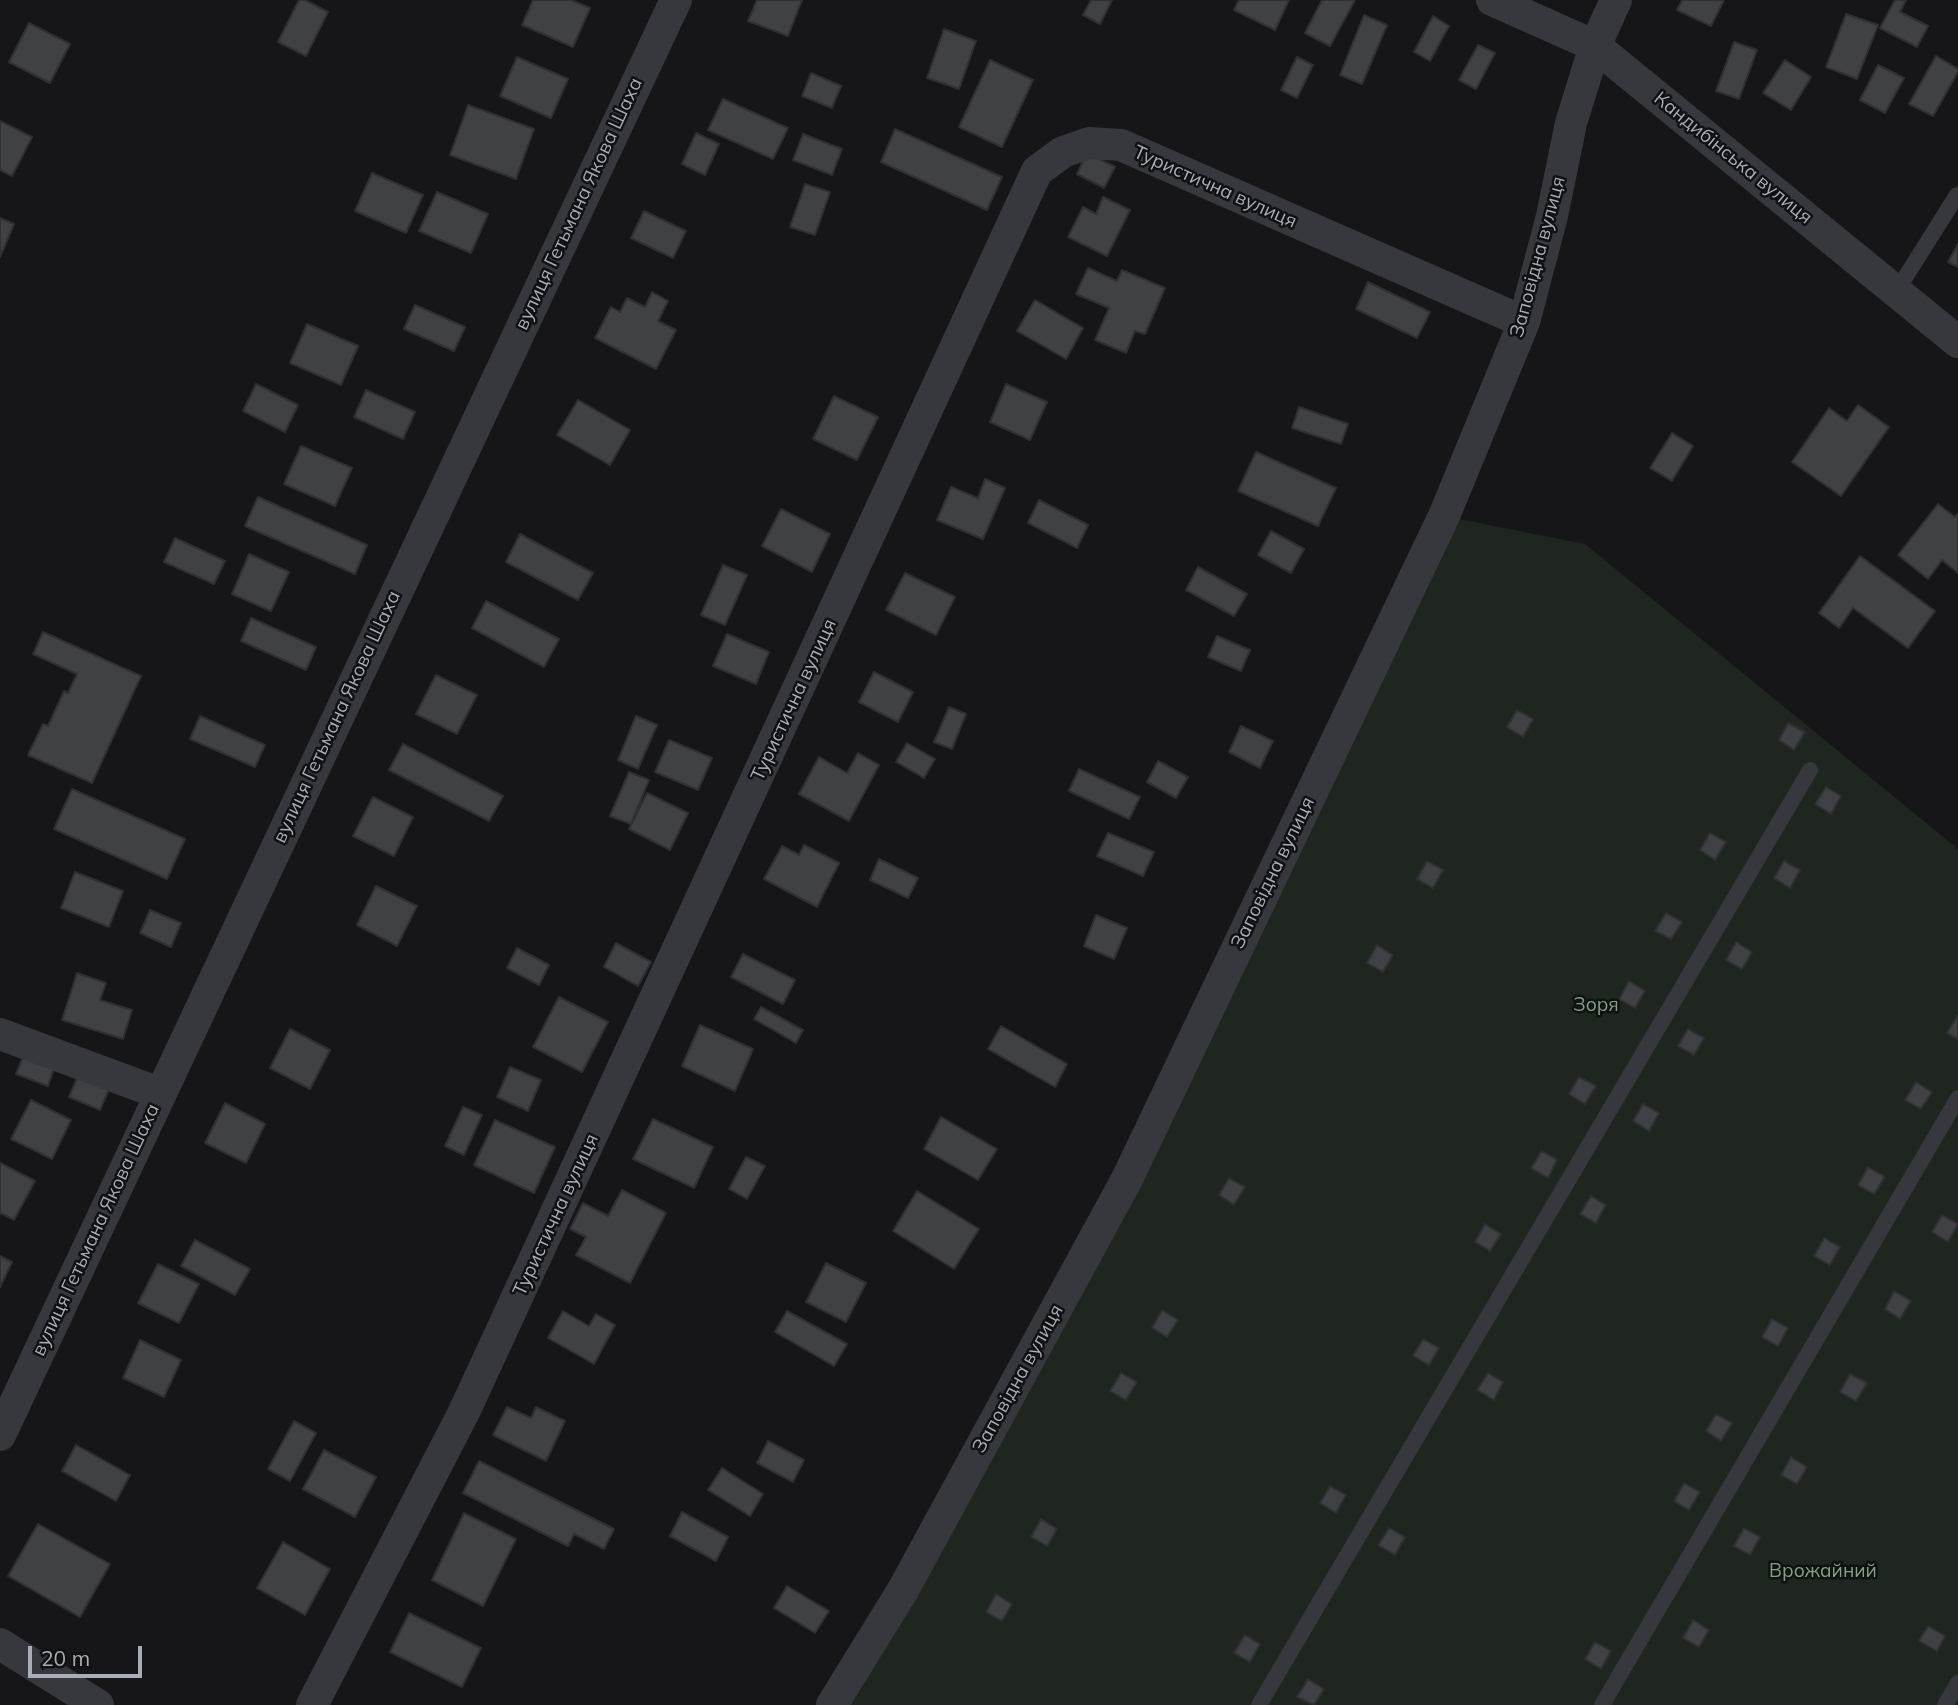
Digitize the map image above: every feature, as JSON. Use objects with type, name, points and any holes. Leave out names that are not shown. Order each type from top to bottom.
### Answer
[{"type":"street","name":"вулиця Гетьмана Якова Шаха","points":[[0,1435],[676,0]]},
{"type":"street","name":"Кандибінська вулиця","points":[[1492,0],[1595,46],[1958,342]]},
{"type":"street","name":"Заповідна вулиця","points":[[832,1705],[903,1590],[1127,1178],[1444,516],[1524,322],[1552,216],[1571,123],[1595,46],[1616,0]]},
{"type":"street","name":"Туристична вулиця","points":[[312,1705],[464,1412],[1037,171],[1063,152],[1089,143],[1121,145],[1524,322]]},
{"type":"street","points":[[0,1034],[159,1093]]},
{"type":"street","points":[[0,1644],[98,1705]]},
{"type":"lane","points":[[1896,292],[1957,195]]},
{"type":"lane","points":[[1259,1705],[1810,770]]},
{"type":"lane","points":[[1602,1705],[1958,1098]]},
{"type":"lane","points":[[1945,1705],[1958,1683]]},
{"type":"green space","name":"Зоря","points":[[1444,516],[1585,544],[1958,849],[1958,1705],[832,1705],[903,1590]]},
{"type":"building","points":[[299,0],[305,0],[328,12],[306,56],[278,42]]},
{"type":"building","points":[[533,0],[571,0],[590,8],[573,47],[522,25]]},
{"type":"building","points":[[757,0],[802,0],[788,36],[748,21]]},
{"type":"building","points":[[1091,0],[1112,0],[1100,24],[1083,15]]},
{"type":"building","points":[[1239,0],[1289,0],[1275,30],[1234,10]]},
{"type":"building","points":[[1322,0],[1355,0],[1330,46],[1305,33]]},
{"type":"building","points":[[1682,0],[1724,0],[1711,26],[1677,10]]},
{"type":"building","points":[[1895,0],[1906,0],[1900,12],[1928,26],[1917,47],[1880,28]]},
{"type":"building","points":[[1846,14],[1878,25],[1857,79],[1826,67]]},
{"type":"building","points":[[1364,15],[1387,25],[1362,84],[1340,75]]},
{"type":"building","points":[[1433,16],[1449,26],[1430,61],[1414,52]]},
{"type":"building","points":[[29,23],[70,44],[50,83],[9,62]]},
{"type":"building","points":[[944,29],[976,41],[959,89],[927,78]]},
{"type":"building","points":[[1734,42],[1757,50],[1739,99],[1716,91]]},
{"type":"building","points":[[1478,45],[1495,53],[1476,89],[1459,80]]},
{"type":"building","points":[[1936,56],[1958,69],[1958,72],[1933,116],[1909,104]]},
{"type":"building","points":[[517,57],[568,79],[551,118],[500,96]]},
{"type":"building","points":[[1297,57],[1313,65],[1297,98],[1281,90]]},
{"type":"building","points":[[990,60],[1033,80],[1002,147],[959,127]]},
{"type":"building","points":[[1785,60],[1811,77],[1791,110],[1763,93]]},
{"type":"building","points":[[1878,65],[1904,78],[1885,113],[1860,100]]},
{"type":"building","points":[[811,73],[841,86],[832,108],[802,96]]},
{"type":"building","points":[[723,99],[788,128],[773,159],[708,130]]},
{"type":"building","points":[[468,105],[534,129],[516,179],[450,155]]},
{"type":"building","points":[[0,121],[32,137],[12,176],[0,170]]},
{"type":"building","points":[[895,129],[1002,177],[987,210],[881,162]]},
{"type":"building","points":[[696,133],[719,144],[705,175],[682,164]]},
{"type":"building","points":[[803,134],[842,149],[832,175],[793,160]]},
{"type":"building","points":[[1087,153],[1115,167],[1104,188],[1077,174]]},
{"type":"building","points":[[372,173],[423,195],[406,233],[355,211]]},
{"type":"building","points":[[805,184],[830,192],[815,235],[790,227]]},
{"type":"building","points":[[437,192],[488,214],[471,253],[419,231]]},
{"type":"building","points":[[1103,197],[1130,210],[1107,256],[1068,237],[1083,207],[1096,214]]},
{"type":"building","points":[[644,211],[686,231],[673,258],[631,238]]},
{"type":"building","points":[[0,218],[14,224],[0,257]]},
{"type":"building","points":[[1958,244],[1958,267],[1948,262]]},
{"type":"building","points":[[1088,268],[1117,281],[1122,270],[1165,288],[1145,334],[1135,331],[1126,353],[1095,340],[1109,308],[1076,294]]},
{"type":"building","points":[[1368,282],[1430,312],[1417,338],[1356,309]]},
{"type":"building","points":[[652,292],[668,301],[658,321],[676,330],[656,369],[595,338],[611,307],[620,312],[627,298],[645,307]]},
{"type":"building","points":[[1035,300],[1083,328],[1066,359],[1017,331]]},
{"type":"building","points":[[415,305],[465,327],[454,351],[404,329]]},
{"type":"building","points":[[307,324],[358,346],[341,385],[290,363]]},
{"type":"building","points":[[256,384],[298,405],[285,432],[243,411]]},
{"type":"building","points":[[1006,384],[1047,402],[1030,440],[990,422]]},
{"type":"building","points":[[366,390],[415,412],[403,439],[354,417]]},
{"type":"building","points":[[834,396],[878,417],[857,460],[813,439]]},
{"type":"building","points":[[578,400],[630,430],[610,465],[557,435]]},
{"type":"building","points":[[1858,405],[1889,427],[1841,496],[1792,462],[1829,408],[1847,421]]},
{"type":"building","points":[[1299,407],[1348,424],[1341,444],[1292,428]]},
{"type":"building","points":[[1672,433],[1693,446],[1672,481],[1650,468]]},
{"type":"building","points":[[301,446],[352,468],[335,506],[284,484]]},
{"type":"building","points":[[1256,452],[1336,488],[1318,526],[1238,491]]},
{"type":"building","points":[[985,479],[1005,488],[983,539],[937,520],[951,487],[978,498]]},
{"type":"building","points":[[258,497],[367,545],[355,574],[245,526]]},
{"type":"building","points":[[1039,500],[1088,525],[1077,548],[1028,523]]},
{"type":"building","points":[[1938,504],[1955,517],[1958,513],[1958,573],[1942,560],[1928,579],[1898,555]]},
{"type":"building","points":[[781,509],[830,534],[812,572],[762,546]]},
{"type":"building","points":[[1271,531],[1304,549],[1291,573],[1258,555]]},
{"type":"building","points":[[520,534],[593,573],[578,600],[506,562]]},
{"type":"building","points":[[175,538],[225,561],[214,584],[164,562]]},
{"type":"building","points":[[249,554],[289,572],[271,611],[232,594]]},
{"type":"building","points":[[1860,556],[1935,611],[1908,648],[1853,608],[1839,628],[1819,613]]},
{"type":"building","points":[[723,565],[747,575],[725,625],[701,615]]},
{"type":"building","points":[[1198,567],[1247,594],[1234,616],[1186,590]]},
{"type":"building","points":[[905,573],[955,597],[936,635],[886,610]]},
{"type":"building","points":[[486,601],[559,639],[544,667],[472,628]]},
{"type":"building","points":[[251,618],[316,647],[306,670],[241,641]]},
{"type":"building","points":[[43,632],[141,676],[92,783],[28,755],[43,724],[48,726],[64,691],[68,693],[77,674],[33,654]]},
{"type":"building","points":[[727,634],[769,652],[756,684],[713,666]]},
{"type":"building","points":[[1217,636],[1250,650],[1241,671],[1208,657]]},
{"type":"building","points":[[874,672],[913,692],[898,722],[859,702]]},
{"type":"building","points":[[436,675],[477,695],[457,734],[416,714]]},
{"type":"building","points":[[949,707],[966,714],[952,749],[934,742]]},
{"type":"building","points":[[1517,710],[1533,719],[1523,737],[1507,727]]},
{"type":"building","points":[[200,716],[265,745],[255,767],[190,739]]},
{"type":"building","points":[[636,716],[657,725],[638,769],[618,760]]},
{"type":"building","points":[[1788,723],[1805,732],[1794,750],[1779,740]]},
{"type":"building","points":[[1241,726],[1273,741],[1260,768],[1229,752]]},
{"type":"building","points":[[669,740],[712,758],[698,790],[655,772]]},
{"type":"building","points":[[907,743],[935,759],[924,778],[896,762]]},
{"type":"building","points":[[403,744],[503,796],[489,821],[389,770]]},
{"type":"building","points":[[858,753],[879,765],[849,821],[799,794],[819,757],[847,773]]},
{"type":"building","points":[[1158,761],[1188,777],[1176,798],[1147,782]]},
{"type":"building","points":[[1079,769],[1140,797],[1129,819],[1069,791]]},
{"type":"building","points":[[629,772],[649,780],[631,824],[610,816]]},
{"type":"building","points":[[1826,787],[1841,796],[1831,814],[1815,804]]},
{"type":"building","points":[[72,789],[185,839],[167,879],[54,829]]},
{"type":"building","points":[[647,793],[688,813],[670,850],[629,829]]},
{"type":"building","points":[[373,797],[413,817],[394,856],[353,836]]},
{"type":"building","points":[[1108,833],[1154,852],[1143,876],[1097,856]]},
{"type":"building","points":[[1710,833],[1726,842],[1715,860],[1700,850]]},
{"type":"building","points":[[804,845],[839,863],[817,907],[764,879],[782,846],[799,855]]},
{"type":"building","points":[[879,859],[918,878],[908,898],[870,880]]},
{"type":"building","points":[[1427,861],[1443,870],[1433,888],[1417,879]]},
{"type":"building","points":[[1784,861],[1800,870],[1790,888],[1774,878]]},
{"type":"building","points":[[75,872],[123,891],[109,927],[61,908]]},
{"type":"building","points":[[376,886],[417,906],[397,946],[357,925]]},
{"type":"building","points":[[150,910],[181,923],[171,947],[140,933]]},
{"type":"building","points":[[1666,913],[1682,922],[1671,939],[1655,931]]},
{"type":"building","points":[[1096,915],[1127,928],[1114,959],[1084,946]]},
{"type":"building","points":[[1736,942],[1752,952],[1742,969],[1726,960]]},
{"type":"building","points":[[616,943],[651,962],[638,986],[604,967]]},
{"type":"building","points":[[1377,945],[1393,955],[1383,972],[1367,963]]},
{"type":"building","points":[[517,948],[549,965],[539,985],[507,968]]},
{"type":"building","points":[[743,954],[795,980],[783,1004],[731,977]]},
{"type":"building","points":[[77,973],[106,983],[100,1000],[132,1010],[123,1039],[62,1020]]},
{"type":"building","points":[[1629,981],[1645,991],[1635,1008],[1619,999]]},
{"type":"building","points":[[559,997],[608,1022],[582,1072],[533,1047]]},
{"type":"building","points":[[761,1007],[803,1030],[796,1043],[754,1019]]},
{"type":"building","points":[[1958,1015],[1958,1039],[1947,1033]]},
{"type":"building","points":[[700,1025],[753,1049],[735,1091],[682,1066]]},
{"type":"building","points":[[1001,1026],[1067,1064],[1055,1087],[988,1049]]},
{"type":"building","points":[[290,1029],[330,1050],[310,1089],[270,1068]]},
{"type":"building","points":[[1688,1029],[1704,1038],[1694,1055],[1678,1046]]},
{"type":"building","points":[[23,1057],[54,1068],[48,1086],[16,1074]]},
{"type":"building","points":[[510,1067],[541,1080],[528,1111],[497,1097]]},
{"type":"building","points":[[78,1076],[109,1089],[100,1110],[69,1097]]},
{"type":"building","points":[[1579,1077],[1596,1086],[1585,1104],[1569,1094]]},
{"type":"building","points":[[1916,1082],[1932,1092],[1921,1109],[1905,1100]]},
{"type":"building","points":[[31,1100],[71,1120],[52,1159],[11,1139]]},
{"type":"building","points":[[225,1103],[265,1124],[246,1163],[205,1143]]},
{"type":"building","points":[[1643,1104],[1659,1113],[1649,1131],[1633,1121]]},
{"type":"building","points":[[463,1107],[482,1115],[464,1155],[445,1146]]},
{"type":"building","points":[[941,1117],[997,1149],[978,1180],[924,1149]]},
{"type":"building","points":[[653,1119],[713,1147],[694,1188],[633,1159]]},
{"type":"building","points":[[495,1120],[555,1147],[534,1193],[474,1165]]},
{"type":"building","points":[[1542,1151],[1557,1160],[1548,1178],[1531,1168]]},
{"type":"building","points":[[746,1157],[765,1166],[747,1199],[729,1189]]},
{"type":"building","points":[[0,1163],[35,1181],[14,1220],[0,1213]]},
{"type":"building","points":[[1868,1167],[1885,1177],[1874,1194],[1858,1185]]},
{"type":"building","points":[[1229,1178],[1245,1187],[1234,1205],[1219,1195]]},
{"type":"building","points":[[622,1190],[666,1213],[630,1283],[576,1255],[586,1237],[570,1229],[583,1203],[608,1216]]},
{"type":"building","points":[[917,1191],[979,1229],[954,1269],[893,1231]]},
{"type":"building","points":[[1591,1196],[1606,1205],[1596,1223],[1580,1214]]},
{"type":"building","points":[[1942,1215],[1958,1224],[1948,1242],[1932,1232]]},
{"type":"building","points":[[1485,1224],[1501,1234],[1490,1251],[1475,1242]]},
{"type":"building","points":[[1824,1238],[1840,1247],[1830,1265],[1814,1256]]},
{"type":"building","points":[[195,1240],[250,1269],[235,1295],[181,1266]]},
{"type":"building","points":[[0,1256],[12,1262],[0,1287]]},
{"type":"building","points":[[826,1263],[866,1283],[846,1322],[806,1302]]},
{"type":"building","points":[[158,1264],[199,1284],[179,1323],[138,1303]]},
{"type":"building","points":[[1894,1291],[1911,1301],[1900,1319],[1885,1309]]},
{"type":"building","points":[[1162,1310],[1178,1320],[1167,1337],[1152,1328]]},
{"type":"building","points":[[563,1311],[589,1326],[596,1314],[615,1325],[594,1364],[548,1338]]},
{"type":"building","points":[[787,1311],[847,1344],[834,1366],[775,1332]]},
{"type":"building","points":[[1772,1319],[1788,1328],[1778,1346],[1762,1337]]},
{"type":"building","points":[[1423,1339],[1439,1348],[1429,1365],[1413,1356]]},
{"type":"building","points":[[140,1340],[181,1360],[164,1397],[123,1378]]},
{"type":"building","points":[[1121,1373],[1137,1382],[1126,1400],[1110,1391]]},
{"type":"building","points":[[1488,1373],[1503,1382],[1494,1400],[1477,1390]]},
{"type":"building","points":[[1850,1374],[1867,1383],[1856,1401],[1840,1392]]},
{"type":"building","points":[[507,1407],[531,1418],[536,1407],[565,1421],[546,1461],[493,1435]]},
{"type":"building","points":[[1716,1414],[1732,1423],[1721,1441],[1706,1431]]},
{"type":"building","points":[[294,1421],[316,1433],[290,1481],[268,1469]]},
{"type":"building","points":[[768,1441],[804,1460],[793,1482],[757,1463]]},
{"type":"building","points":[[76,1445],[130,1475],[116,1501],[62,1471]]},
{"type":"building","points":[[324,1450],[376,1477],[355,1517],[303,1489]]},
{"type":"building","points":[[1791,1457],[1807,1467],[1797,1484],[1781,1475]]},
{"type":"building","points":[[479,1461],[614,1529],[604,1549],[574,1534],[568,1546],[463,1493]]},
{"type":"building","points":[[722,1468],[763,1494],[750,1516],[708,1490]]},
{"type":"building","points":[[1684,1483],[1700,1492],[1689,1510],[1674,1501]]},
{"type":"building","points":[[1330,1486],[1346,1495],[1336,1513],[1320,1503]]},
{"type":"building","points":[[682,1512],[728,1537],[716,1561],[670,1536]]},
{"type":"building","points":[[464,1513],[516,1539],[483,1606],[432,1580]]},
{"type":"building","points":[[1041,1519],[1057,1529],[1047,1546],[1031,1537]]},
{"type":"building","points":[[38,1524],[110,1564],[80,1617],[8,1576]]},
{"type":"building","points":[[1389,1528],[1405,1537],[1395,1555],[1378,1545]]},
{"type":"building","points":[[1744,1528],[1760,1537],[1750,1555],[1734,1546]]},
{"type":"building","points":[[283,1542],[330,1569],[305,1615],[257,1588]]},
{"type":"building","points":[[787,1586],[829,1611],[815,1633],[774,1608]]},
{"type":"building","points":[[996,1594],[1012,1604],[1002,1621],[986,1612]]},
{"type":"building","points":[[409,1613],[481,1648],[462,1687],[390,1652]]},
{"type":"building","points":[[1693,1620],[1709,1630],[1699,1647],[1683,1638]]},
{"type":"building","points":[[1928,1626],[1945,1636],[1937,1651],[1919,1641]]},
{"type":"building","points":[[1245,1635],[1260,1644],[1250,1662],[1234,1653]]},
{"type":"building","points":[[1595,1642],[1611,1651],[1601,1669],[1585,1659]]},
{"type":"building","points":[[1308,1679],[1324,1689],[1314,1705],[1297,1697]]},
{"type":"park label","name":"Врожайний","points":[[1823,1571]]}]
